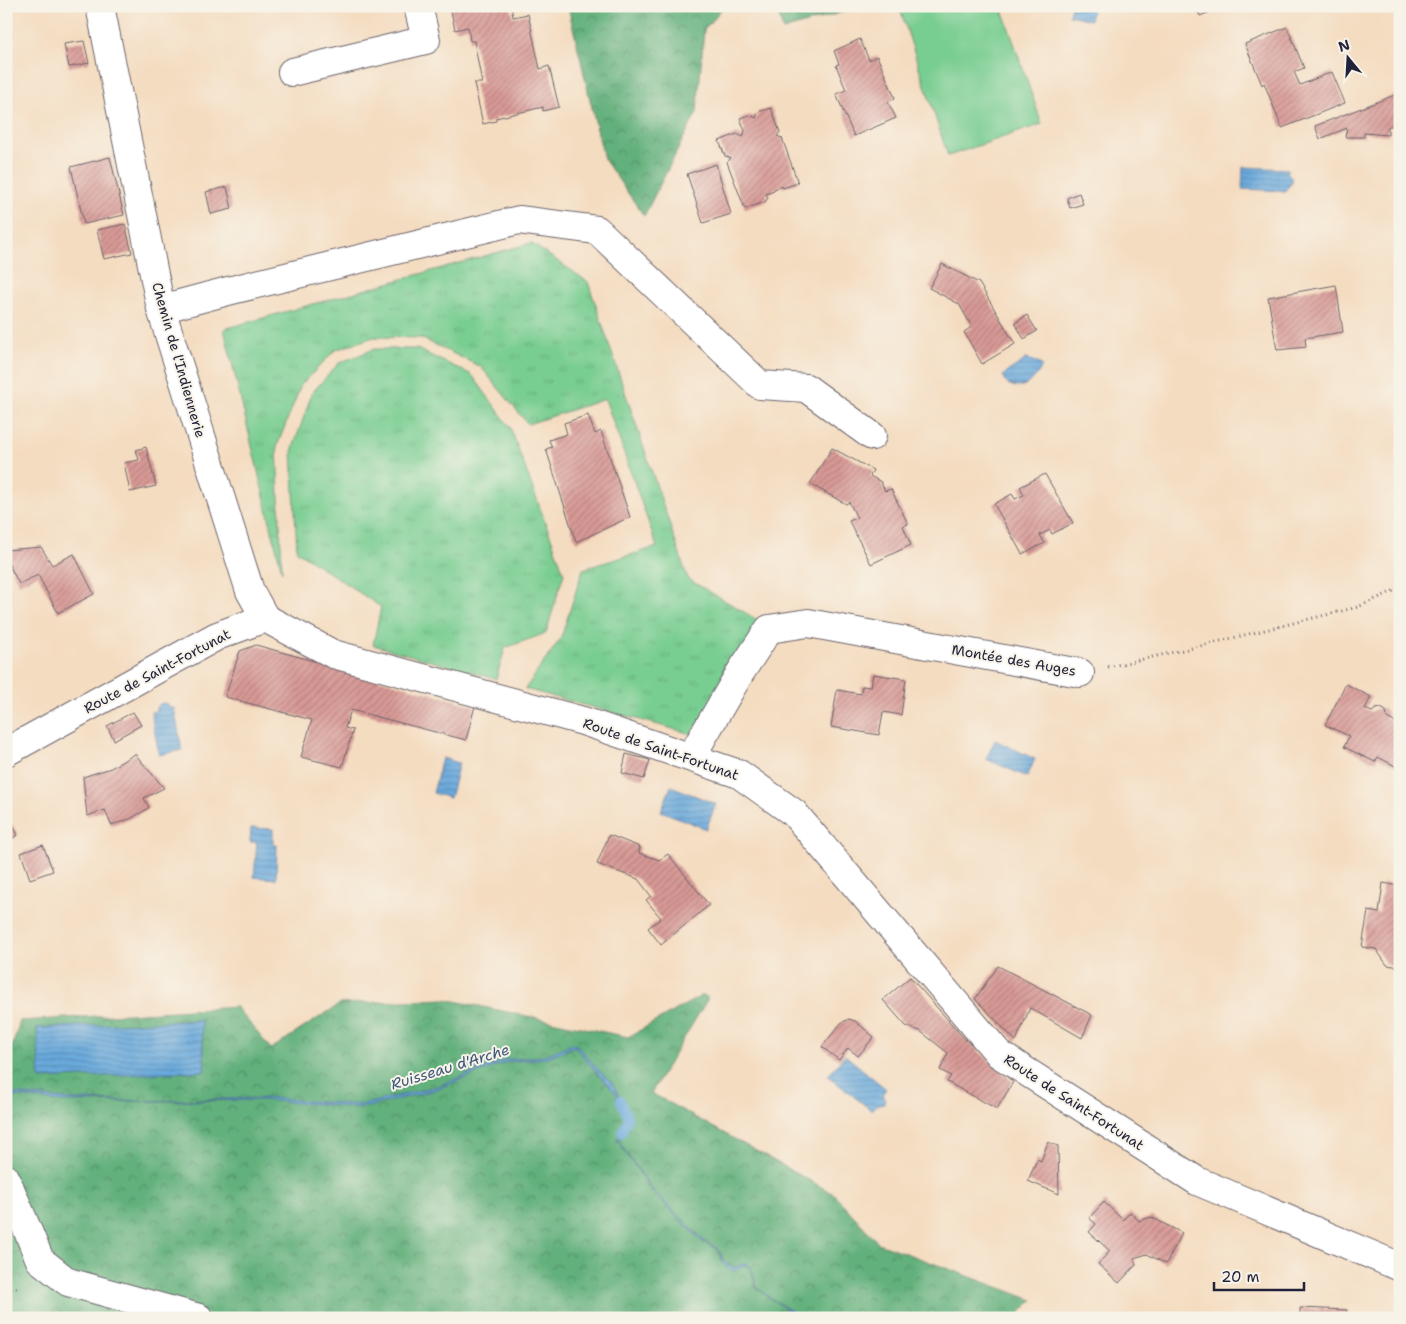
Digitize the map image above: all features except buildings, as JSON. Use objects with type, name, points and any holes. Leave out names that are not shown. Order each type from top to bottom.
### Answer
[{"type":"street","name":"Chemin de l'Indiennerie","points":[[100,6],[161,309],[250,591],[265,618]]},
{"type":"street","points":[[292,72],[426,40],[418,6]]},
{"type":"street","points":[[161,309],[519,220],[597,230],[760,385],[806,388],[872,436]]},
{"type":"street","name":"Route de Saint-Fortunat","points":[[6,752],[217,636],[265,618],[333,654],[583,721],[740,774],[794,813],[999,1054],[1197,1181],[1400,1267]]},
{"type":"street","name":"Montée des Auges","points":[[691,757],[740,673],[769,629],[808,623],[1080,673]]},
{"type":"street","points":[[6,1179],[40,1260],[68,1282],[199,1318]]},
{"type":"path","name":"Montée des Auges","points":[[1080,673],[1192,648],[1358,606],[1400,588]]},
{"type":"green space","points":[[568,6],[724,6],[704,30],[697,112],[644,216],[604,159]]},
{"type":"green space","points":[[776,6],[863,6],[783,30]]},
{"type":"green space","points":[[899,6],[1001,6],[1042,124],[948,156]]},
{"type":"green space","points":[[531,243],[588,282],[688,579],[761,622],[692,734],[525,689],[561,638],[583,569],[657,547],[605,399],[528,424],[481,367],[421,338],[374,337],[335,350],[301,385],[277,446],[282,572],[224,329]]},
{"type":"green space","points":[[374,349],[417,349],[472,375],[510,427],[564,573],[546,633],[505,648],[496,679],[373,645],[381,607],[297,551],[292,451],[312,393],[339,363]]},
{"type":"green space","points":[[703,995],[707,997],[707,1000],[651,1093],[834,1194],[878,1243],[1033,1300],[1015,1318],[6,1318],[6,1067],[20,1021],[236,1007],[271,1049],[340,1004],[445,999],[628,1037]]},
{"type":"water","points":[[1071,6],[1093,6],[1090,20],[1069,15]]},
{"type":"water","points":[[1243,167],[1288,169],[1287,172],[1292,178],[1292,183],[1286,191],[1242,189]]},
{"type":"water","points":[[1026,358],[1042,366],[1037,375],[1020,387],[1007,383],[1003,376]]},
{"type":"water","points":[[162,703],[167,704],[170,708],[174,708],[182,750],[159,755],[151,712],[156,711],[156,707]]},
{"type":"water","points":[[995,740],[1035,759],[1027,777],[986,759]]},
{"type":"water","points":[[442,758],[459,763],[450,798],[433,793]]},
{"type":"water","points":[[671,786],[716,804],[706,829],[661,811]]},
{"type":"water","points":[[251,828],[273,829],[273,845],[277,845],[276,879],[254,877],[257,842],[250,842]]},
{"type":"water","points":[[201,1020],[205,1071],[40,1079],[37,1028]]},
{"type":"water","points":[[572,1044],[577,1045],[612,1083],[629,1115],[628,1118],[627,1112],[616,1094],[575,1046],[545,1058],[507,1062],[431,1091],[367,1107],[263,1100],[61,1102],[6,1095],[6,1093],[72,1100],[139,1101],[271,1098],[361,1105],[438,1086],[505,1060],[543,1056]]},
{"type":"water","points":[[845,1055],[886,1089],[883,1093],[885,1099],[883,1104],[875,1106],[871,1110],[828,1076]]},
{"type":"water","points":[[627,1120],[618,1141],[654,1192],[706,1243],[716,1247],[724,1261],[733,1268],[742,1264],[748,1265],[750,1267],[752,1272],[750,1268],[745,1266],[732,1271],[724,1263],[716,1248],[703,1242],[654,1194],[617,1140]]},
{"type":"water","points":[[774,1301],[787,1308],[805,1318],[794,1315]]},
{"type":"waterway","name":"Ruisseau d'Arche","points":[[620,1100],[628,1118],[622,1133]]}]
